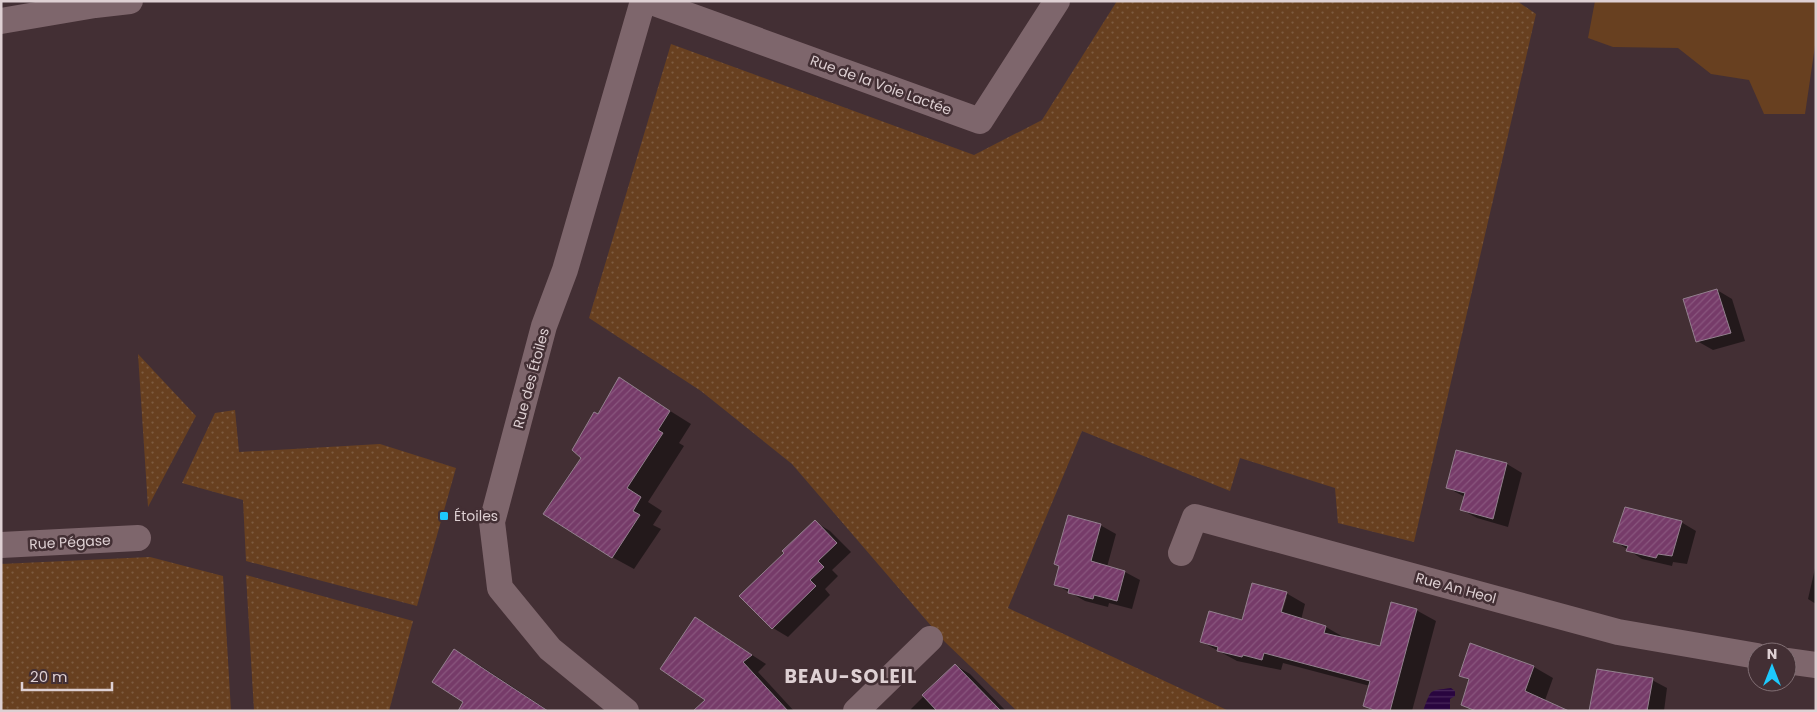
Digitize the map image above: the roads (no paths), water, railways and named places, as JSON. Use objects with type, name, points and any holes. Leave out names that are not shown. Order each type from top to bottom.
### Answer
[{"type":"street","points":[[1,21],[130,1]]},
{"type":"street","name":"Rue des Étoiles","points":[[626,711],[550,649],[500,588],[492,522],[544,326],[565,270],[643,1]]},
{"type":"street","name":"Rue de la Voie Lactée","points":[[649,1],[980,121],[1057,1]]},
{"type":"street","name":"Rue An Heol","points":[[1181,554],[1195,517],[1618,632],[1747,654]]},
{"type":"street","name":"Rue Pégase","points":[[1,545],[138,538]]},
{"type":"street","points":[[856,711],[930,639]]},
{"type":"street","points":[[1797,662],[1816,665]]},
{"type":"place","name":"Étoiles","points":[[444,516]]},
{"type":"district","name":"BEAU-SOLEIL","points":[[851,676]]}]
